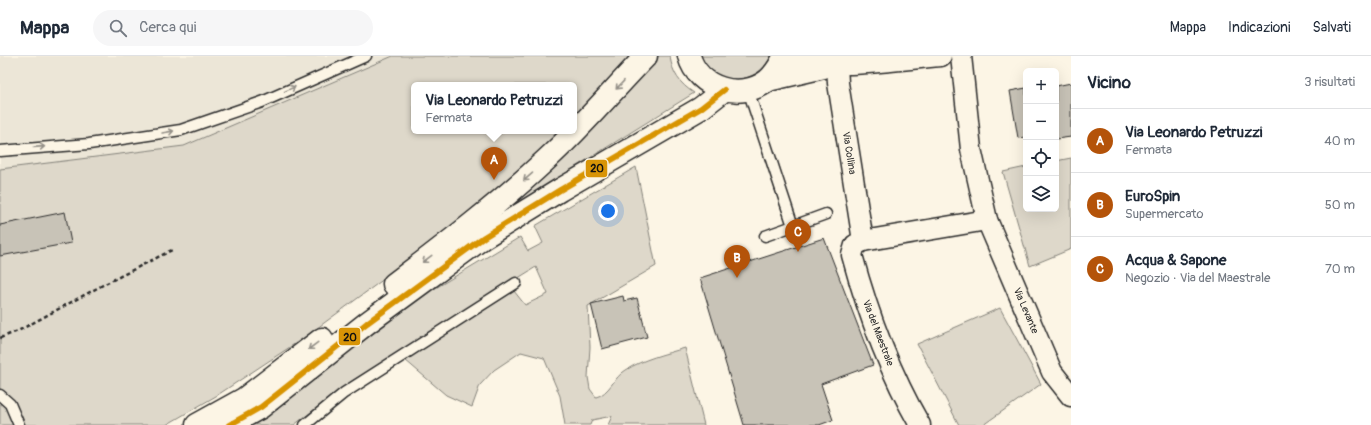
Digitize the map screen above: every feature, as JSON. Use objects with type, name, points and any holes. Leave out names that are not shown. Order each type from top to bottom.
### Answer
[{"type":"main road","points":[[577,130],[646,56]]},
{"type":"main road","points":[[689,56],[699,74],[710,84],[724,90],[748,90],[768,81],[778,70],[785,56]]},
{"type":"main road","points":[[230,425],[261,407],[367,323],[484,237],[560,190],[701,108],[724,90]]},
{"type":"main road","points":[[197,425],[250,395],[496,205],[548,159],[573,134]]},
{"type":"street","points":[[785,56],[799,60],[828,62],[941,56]]},
{"type":"street","name":"Via Levante","points":[[961,56],[971,150],[987,220],[1052,372],[1071,396]]},
{"type":"street","points":[[768,81],[828,62]]},
{"type":"street","name":"Via Collina","points":[[828,62],[838,83],[864,241]]},
{"type":"street","points":[[864,241],[987,220]]},
{"type":"street","name":"Via del Maestrale","points":[[864,241],[855,245],[852,255],[862,291],[876,335],[904,396],[920,425]]},
{"type":"lane","points":[[0,150],[89,144],[181,130],[262,102],[366,56]]},
{"type":"lane","points":[[748,90],[793,226]]},
{"type":"lane","points":[[765,236],[826,214]]},
{"type":"lane","points":[[305,425],[344,393],[516,283]]},
{"type":"lane","points":[[0,395],[10,404],[19,425]]},
{"type":"path","points":[[0,338],[18,332],[101,286],[172,250]]},
{"type":"shaded area","points":[[0,56],[393,56],[184,146],[0,169]]},
{"type":"shaded area","points":[[393,56],[635,56],[577,120],[577,82],[411,82],[411,134],[562,134],[426,248],[305,337],[216,396],[166,425],[0,425],[0,169],[184,146]]},
{"type":"shaded area","points":[[656,56],[670,56],[673,68],[678,78],[694,93],[487,222],[577,134]]},
{"type":"shaded area","points":[[700,56],[771,56],[765,66],[756,73],[746,78],[736,79],[725,78],[715,73],[706,66]]},
{"type":"shaded area","points":[[1071,158],[1071,249],[1030,266],[1003,172],[1023,168],[1023,212],[1059,212],[1059,160]]},
{"type":"shaded area","points":[[636,167],[656,266],[588,306],[590,347],[588,377],[590,389],[596,397],[601,395],[622,373],[633,366],[654,357],[685,348],[704,425],[608,425],[612,416],[592,420],[590,425],[565,425],[560,396],[544,358],[521,352],[494,370],[480,385],[472,407],[446,395],[405,360],[514,291],[525,305],[548,294],[536,267],[352,381],[294,425],[249,425],[434,289],[520,237],[528,251],[543,243],[535,226]]},
{"type":"shaded area","points":[[1000,308],[1041,384],[983,425],[959,425],[917,344]]},
{"type":"building","points":[[1071,83],[1071,137],[1059,139],[1059,104],[1059,85]]},
{"type":"building","points":[[1023,89],[1023,137],[1018,138],[1010,91]]},
{"type":"building","points":[[65,212],[71,243],[0,256],[0,225]]},
{"type":"building","points":[[824,238],[873,365],[821,384],[833,420],[819,425],[744,425],[700,278]]},
{"type":"building","points":[[623,296],[624,301],[637,298],[647,337],[602,349],[591,304]]},
{"type":"transit line","name":"20","points":[[229,425],[261,407],[367,323],[484,237],[560,190],[701,108],[724,90]]},
{"type":"place","name":"Via Leonardo Petruzzi","points":[[494,180]]},
{"type":"place","name":"Acqua & Sapone","points":[[798,252]]},
{"type":"place","name":"EuroSpin","points":[[737,278]]}]
